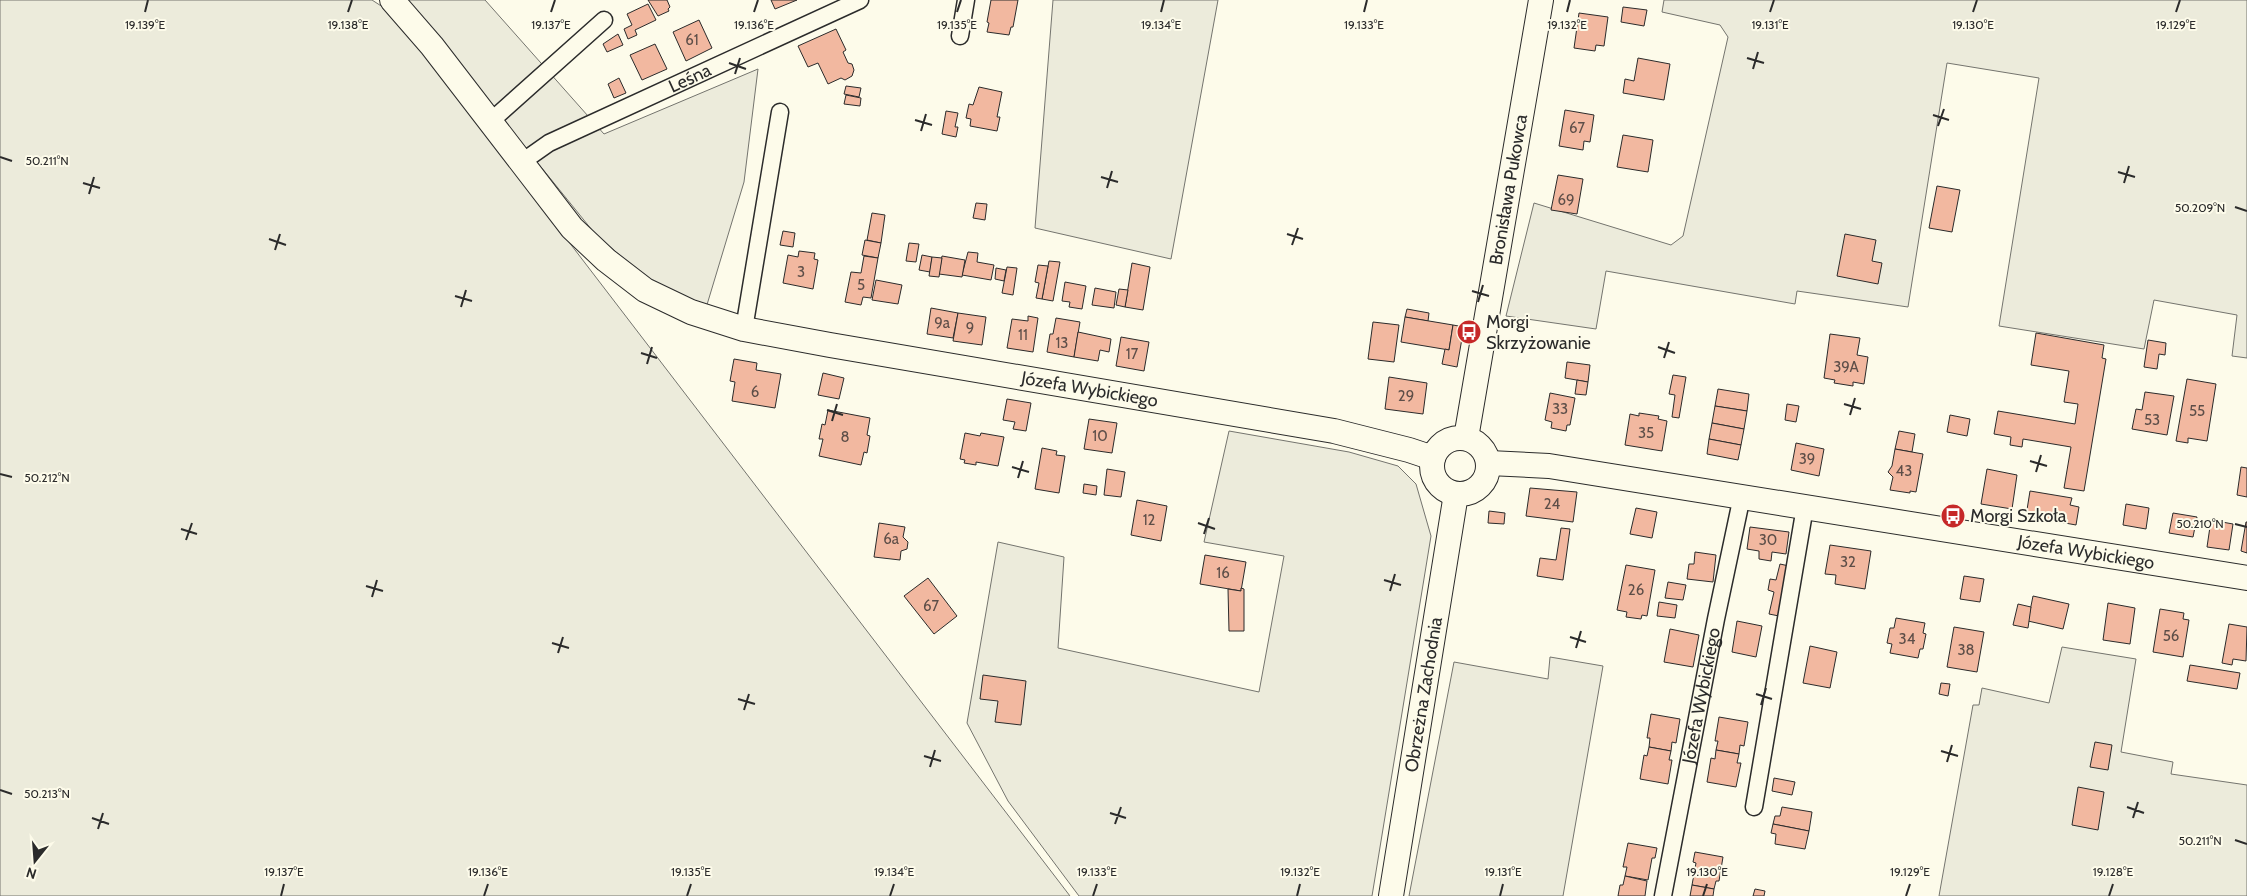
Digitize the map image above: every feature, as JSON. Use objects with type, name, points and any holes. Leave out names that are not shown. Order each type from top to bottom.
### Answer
[{"type":"street","points":[[392,0],[432,46],[522,162]]},
{"type":"street","name":"Leśna","points":[[522,162],[549,143],[860,0]]},
{"type":"street","points":[[960,36],[966,0]]},
{"type":"street","name":"Bronisława Pukowca","points":[[1466,438],[1541,0]]},
{"type":"street","points":[[491,121],[604,20]]},
{"type":"street","points":[[744,329],[780,112]]},
{"type":"street","name":"Józefa Wybickiego","points":[[522,162],[572,228],[606,260],[646,290],[691,312],[744,329],[1334,431],[1433,458]]},
{"type":"street","points":[[1455,438],[1466,438],[1477,442],[1485,451],[1489,462],[1488,475],[1480,486],[1469,493],[1456,494],[1445,490],[1436,481],[1432,470],[1433,458],[1438,448],[1445,442],[1455,438]]},
{"type":"street","name":"Józefa Wybickiego","points":[[1489,462],[1549,466],[2247,578]]},
{"type":"street","name":"Obrzeżna Zachodnia","points":[[1391,896],[1456,494]]},
{"type":"street","name":"Józefa Wybickiego","points":[[1663,896],[1716,619],[1742,496]]},
{"type":"street","points":[[1754,807],[1805,507]]},
{"type":"shaded area","points":[[0,0],[372,0],[395,15],[1070,896],[0,896]]},
{"type":"shaded area","points":[[406,0],[485,0],[604,134],[758,69],[744,182],[706,308],[649,280],[596,235]]},
{"type":"shaded area","points":[[1053,0],[1218,0],[1171,259],[1035,228]]},
{"type":"shaded area","points":[[1664,0],[2247,0],[2247,358],[2232,356],[2237,315],[2154,300],[2144,349],[1999,326],[2039,78],[1947,63],[1908,307],[1797,291],[1795,304],[1606,271],[1596,329],[1506,316],[1534,203],[1671,245],[1683,236],[1728,37],[1720,25],[1662,12]]},
{"type":"shaded area","points":[[1229,431],[1349,452],[1398,466],[1416,484],[1431,536],[1372,896],[1079,896],[1008,801],[967,723],[998,542],[1064,557],[1058,648],[1259,692],[1284,556],[1204,542]]},
{"type":"shaded area","points":[[2062,647],[2136,659],[2121,752],[2173,762],[2171,774],[2247,785],[2247,896],[1939,896],[1973,705],[1979,705],[1982,688],[2049,703]]},
{"type":"shaded area","points":[[1550,657],[1603,666],[1563,896],[1409,896],[1454,662],[1548,679]]},
{"type":"building","points":[[648,0],[667,0],[670,7],[669,11],[658,16]]},
{"type":"building","points":[[771,0],[797,0],[775,9]]},
{"type":"building","points":[[991,0],[1018,0],[1013,27],[1011,27],[1009,35],[987,32]]},
{"type":"building","points":[[648,4],[656,20],[635,30],[637,35],[628,39],[624,29],[632,25],[627,14]]},
{"type":"building","points":[[1623,7],[1647,10],[1644,26],[1621,22]]},
{"type":"building","points":[[1579,13],[1608,17],[1604,46],[1596,45],[1595,51],[1574,48]]},
{"type":"building","points":[[699,20],[712,48],[686,61],[673,32]]},
{"type":"building","points":[[836,29],[846,50],[843,52],[854,70],[852,76],[845,80],[841,78],[828,84],[818,63],[808,67],[798,46]]},
{"type":"building","points":[[618,34],[623,45],[607,52],[603,44]]},
{"type":"building","points":[[655,44],[667,69],[642,80],[630,55]]},
{"type":"building","points":[[1638,58],[1670,64],[1664,100],[1623,93],[1625,79],[1634,81]]},
{"type":"building","points":[[619,78],[626,93],[614,98],[608,84]]},
{"type":"building","points":[[846,86],[861,88],[859,97],[844,94]]},
{"type":"building","points":[[979,87],[1002,92],[997,117],[1000,117],[997,131],[970,126],[971,119],[966,118],[969,104],[973,105]]},
{"type":"building","points":[[846,95],[861,98],[860,106],[844,104]]},
{"type":"building","points":[[1565,110],[1594,115],[1590,142],[1584,141],[1583,150],[1559,146]]},
{"type":"building","points":[[946,111],[958,113],[955,127],[958,127],[956,137],[942,134]]},
{"type":"building","points":[[1623,135],[1653,140],[1648,172],[1617,167]]},
{"type":"building","points":[[1558,175],[1583,179],[1577,214],[1551,210]]},
{"type":"building","points":[[1937,186],[1960,190],[1952,232],[1929,228]]},
{"type":"building","points":[[976,203],[987,204],[985,220],[973,218]]},
{"type":"building","points":[[872,213],[885,215],[881,243],[867,240]]},
{"type":"building","points":[[783,231],[795,233],[793,247],[780,245]]},
{"type":"building","points":[[1845,234],[1876,240],[1872,261],[1882,263],[1878,284],[1837,276]]},
{"type":"building","points":[[865,240],[881,243],[878,258],[862,255]]},
{"type":"building","points":[[909,243],[919,244],[916,262],[906,261]]},
{"type":"building","points":[[799,251],[815,253],[814,259],[818,260],[813,289],[783,283],[788,255],[798,257]]},
{"type":"building","points":[[968,252],[978,253],[977,262],[994,265],[991,280],[962,275]]},
{"type":"building","points":[[922,255],[932,257],[930,272],[919,270]]},
{"type":"building","points":[[864,256],[878,258],[871,298],[863,297],[861,305],[845,302],[851,272],[861,273]]},
{"type":"building","points":[[942,256],[965,260],[962,277],[939,274]]},
{"type":"building","points":[[932,257],[942,258],[939,277],[929,276]]},
{"type":"building","points":[[1049,261],[1060,262],[1053,301],[1042,299]]},
{"type":"building","points":[[1132,263],[1150,267],[1143,310],[1125,307]]},
{"type":"building","points":[[1038,265],[1048,266],[1042,299],[1036,298],[1039,283],[1035,282]]},
{"type":"building","points":[[1007,267],[1017,268],[1013,295],[1002,293]]},
{"type":"building","points":[[996,268],[1006,270],[1004,281],[995,279]]},
{"type":"building","points":[[876,280],[902,285],[898,304],[872,300]]},
{"type":"building","points":[[1065,282],[1086,286],[1082,309],[1069,307],[1070,302],[1062,301]]},
{"type":"building","points":[[1095,288],[1116,292],[1114,308],[1092,305]]},
{"type":"building","points":[[1119,289],[1128,290],[1125,307],[1116,305]]},
{"type":"building","points":[[931,308],[958,313],[953,338],[927,334]]},
{"type":"building","points":[[1407,309],[1429,313],[1428,321],[1405,317]]},
{"type":"building","points":[[958,313],[986,317],[982,345],[953,341]]},
{"type":"building","points":[[1028,316],[1038,318],[1033,352],[1007,348],[1012,319],[1028,321]]},
{"type":"building","points":[[1405,317],[1453,325],[1449,350],[1401,342]]},
{"type":"building","points":[[1056,318],[1080,322],[1074,357],[1047,352],[1050,334],[1053,334]]},
{"type":"building","points":[[1373,322],[1399,325],[1394,362],[1368,359]]},
{"type":"building","points":[[1453,325],[1464,327],[1457,367],[1442,364],[1445,349],[1449,350]]},
{"type":"building","points":[[1078,332],[1111,339],[1109,352],[1100,350],[1098,361],[1074,357]]},
{"type":"building","points":[[2036,333],[2104,345],[2102,358],[2106,359],[2084,491],[2064,488],[2071,447],[2023,439],[2022,447],[2010,445],[2011,437],[1994,434],[1998,411],[2075,424],[2078,404],[2064,402],[2069,371],[2031,365]]},
{"type":"building","points":[[1830,334],[1860,338],[1857,355],[1868,357],[1864,384],[1853,382],[1853,386],[1834,383],[1835,380],[1824,378]]},
{"type":"building","points":[[1121,337],[1149,342],[1144,371],[1116,366]]},
{"type":"building","points":[[2148,340],[2166,343],[2165,355],[2159,354],[2157,369],[2144,367]]},
{"type":"building","points":[[734,359],[757,363],[756,370],[781,374],[775,408],[732,401],[735,382],[730,381]]},
{"type":"building","points":[[1567,362],[1590,365],[1588,382],[1565,378]]},
{"type":"building","points":[[823,373],[844,378],[839,399],[818,395]]},
{"type":"building","points":[[1673,375],[1686,377],[1679,418],[1672,417],[1675,395],[1669,394]]},
{"type":"building","points":[[1389,377],[1427,383],[1423,414],[1385,409]]},
{"type":"building","points":[[2187,379],[2216,384],[2207,441],[2188,438],[2188,443],[2176,441]]},
{"type":"building","points":[[1577,380],[1588,382],[1586,395],[1575,394]]},
{"type":"building","points":[[1718,389],[1749,394],[1747,411],[1715,406]]},
{"type":"building","points":[[2145,392],[2174,396],[2167,435],[2132,429],[2136,409],[2142,410]]},
{"type":"building","points":[[1550,393],[1575,398],[1570,425],[1567,425],[1566,431],[1551,428],[1552,422],[1545,420]]},
{"type":"building","points":[[1007,399],[1031,403],[1026,431],[1013,429],[1015,422],[1003,420]]},
{"type":"building","points":[[1787,404],[1799,406],[1796,422],[1785,420]]},
{"type":"building","points":[[1715,406],[1747,411],[1744,429],[1712,423]]},
{"type":"building","points":[[828,410],[870,418],[867,435],[870,436],[867,453],[864,452],[861,465],[819,456],[823,439],[819,439],[822,424],[825,425]]},
{"type":"building","points":[[1639,413],[1659,416],[1658,419],[1667,421],[1662,451],[1625,445],[1630,414],[1639,416]]},
{"type":"building","points":[[1950,415],[1970,419],[1967,436],[1947,432]]},
{"type":"building","points":[[1089,419],[1117,423],[1112,453],[1084,449]]},
{"type":"building","points":[[1712,423],[1744,429],[1741,445],[1709,439]]},
{"type":"building","points":[[1899,431],[1915,434],[1912,452],[1895,449]]},
{"type":"building","points":[[965,433],[980,436],[981,433],[1004,437],[998,466],[976,462],[976,465],[964,463],[965,460],[960,459]]},
{"type":"building","points":[[1709,439],[1741,445],[1738,460],[1707,454]]},
{"type":"building","points":[[1796,443],[1824,449],[1819,476],[1791,470]]},
{"type":"building","points":[[1042,448],[1057,451],[1056,455],[1065,456],[1059,493],[1035,489]]},
{"type":"building","points":[[1895,449],[1923,454],[1916,492],[1890,490],[1893,477],[1888,472],[1892,466]]},
{"type":"building","points":[[2241,467],[2247,468],[2247,497],[2237,495]]},
{"type":"building","points":[[1107,469],[1125,472],[1121,497],[1104,495]]},
{"type":"building","points":[[1987,469],[2017,475],[2012,509],[1981,504]]},
{"type":"building","points":[[1084,484],[1097,486],[1096,495],[1083,493]]},
{"type":"building","points":[[1530,488],[1577,492],[1573,522],[1526,516]]},
{"type":"building","points":[[2030,491],[2072,498],[2070,505],[2079,507],[2076,525],[2026,516]]},
{"type":"building","points":[[1137,500],[1167,506],[1161,541],[1131,535]]},
{"type":"building","points":[[2126,504],[2149,508],[2146,529],[2123,525]]},
{"type":"building","points":[[1636,508],[1657,512],[1652,538],[1630,534]]},
{"type":"building","points":[[1489,511],[1505,513],[1504,524],[1488,523]]},
{"type":"building","points":[[2173,513],[2197,517],[2193,537],[2169,533]]},
{"type":"building","points":[[2211,520],[2233,524],[2229,550],[2207,547]]},
{"type":"building","points":[[2247,522],[2247,553],[2241,551]]},
{"type":"building","points":[[879,523],[905,527],[903,537],[908,542],[907,549],[901,551],[900,560],[874,557]]},
{"type":"building","points":[[1750,527],[1789,532],[1786,554],[1772,552],[1771,561],[1759,559],[1759,551],[1747,549]]},
{"type":"building","points":[[1561,528],[1570,529],[1563,580],[1537,576],[1540,558],[1556,560]]},
{"type":"building","points":[[1830,545],[1871,551],[1865,589],[1835,584],[1836,575],[1825,574]]},
{"type":"building","points":[[1695,552],[1716,555],[1713,582],[1687,579],[1689,564],[1694,564]]},
{"type":"building","points":[[1205,555],[1246,562],[1241,591],[1200,584]]},
{"type":"building","points":[[1780,564],[1789,566],[1779,616],[1769,614],[1774,592],[1768,590],[1770,579],[1776,580]]},
{"type":"building","points":[[1626,565],[1655,570],[1647,616],[1642,615],[1641,619],[1626,617],[1627,612],[1617,610]]},
{"type":"building","points":[[1964,576],[1984,579],[1980,602],[1960,599]]},
{"type":"building","points":[[928,578],[957,616],[934,634],[904,596]]},
{"type":"building","points":[[1668,582],[1686,585],[1683,600],[1665,598]]},
{"type":"building","points":[[1241,588],[1244,589],[1244,631],[1229,631],[1228,589],[1241,591]]},
{"type":"building","points":[[2033,596],[2069,604],[2063,629],[2028,621]]},
{"type":"building","points":[[1659,602],[1677,605],[1675,618],[1657,616]]},
{"type":"building","points":[[2108,603],[2135,608],[2130,644],[2103,640]]},
{"type":"building","points":[[2018,604],[2031,607],[2028,628],[2013,625]]},
{"type":"building","points":[[2160,609],[2184,613],[2183,619],[2189,620],[2183,657],[2153,652]]},
{"type":"building","points":[[1896,618],[1925,623],[1923,633],[1926,634],[1923,649],[1920,649],[1918,658],[1890,653],[1892,644],[1887,643],[1890,628],[1894,628]]},
{"type":"building","points":[[1737,621],[1762,626],[1756,657],[1732,652]]},
{"type":"building","points":[[2229,624],[2247,627],[2246,661],[2233,659],[2232,665],[2222,663]]},
{"type":"building","points":[[1954,627],[1984,632],[1977,672],[1947,667]]},
{"type":"building","points":[[1670,629],[1699,635],[1693,667],[1664,662]]},
{"type":"building","points":[[1810,646],[1837,652],[1830,688],[1803,683]]},
{"type":"building","points":[[2190,665],[2240,673],[2237,689],[2187,681]]},
{"type":"building","points":[[983,675],[1026,681],[1021,725],[995,722],[998,701],[980,699]]},
{"type":"building","points":[[1941,683],[1950,684],[1948,696],[1939,694]]},
{"type":"building","points":[[1651,714],[1680,719],[1676,743],[1672,742],[1671,751],[1649,747],[1650,738],[1647,738]]},
{"type":"building","points":[[1719,717],[1748,722],[1744,746],[1740,745],[1739,754],[1716,750],[1718,741],[1715,741]]},
{"type":"building","points":[[2095,742],[2112,745],[2108,770],[2090,767]]},
{"type":"building","points":[[1649,747],[1671,751],[1669,760],[1672,760],[1668,784],[1640,779],[1644,755],[1647,756]]},
{"type":"building","points":[[1716,750],[1739,754],[1737,763],[1741,763],[1736,787],[1707,782],[1711,758],[1715,759]]},
{"type":"building","points":[[1774,778],[1795,782],[1792,795],[1772,791]]},
{"type":"building","points":[[2078,787],[2104,792],[2098,830],[2072,825]]},
{"type":"building","points":[[1782,807],[1812,812],[1809,831],[1773,824],[1775,816],[1780,816]]},
{"type":"building","points":[[1773,824],[1809,831],[1805,849],[1775,844],[1776,834],[1771,833]]},
{"type":"building","points":[[1628,843],[1657,848],[1655,858],[1652,858],[1648,880],[1625,876],[1627,867],[1623,867]]},
{"type":"building","points":[[1695,852],[1723,857],[1719,881],[1716,881],[1714,889],[1692,885],[1696,863],[1693,862]]},
{"type":"building","points":[[1625,876],[1647,881],[1645,896],[1618,896],[1620,885],[1623,885]]},
{"type":"building","points":[[1692,885],[1714,889],[1713,896],[1690,896]]},
{"type":"building","points":[[1755,889],[1765,891],[1764,896],[1753,896]]},
{"type":"place","name":"Morgi Skrzyżowanie","points":[[1469,332]]},
{"type":"place","name":"Morgi Szkoła","points":[[1953,516]]}]
